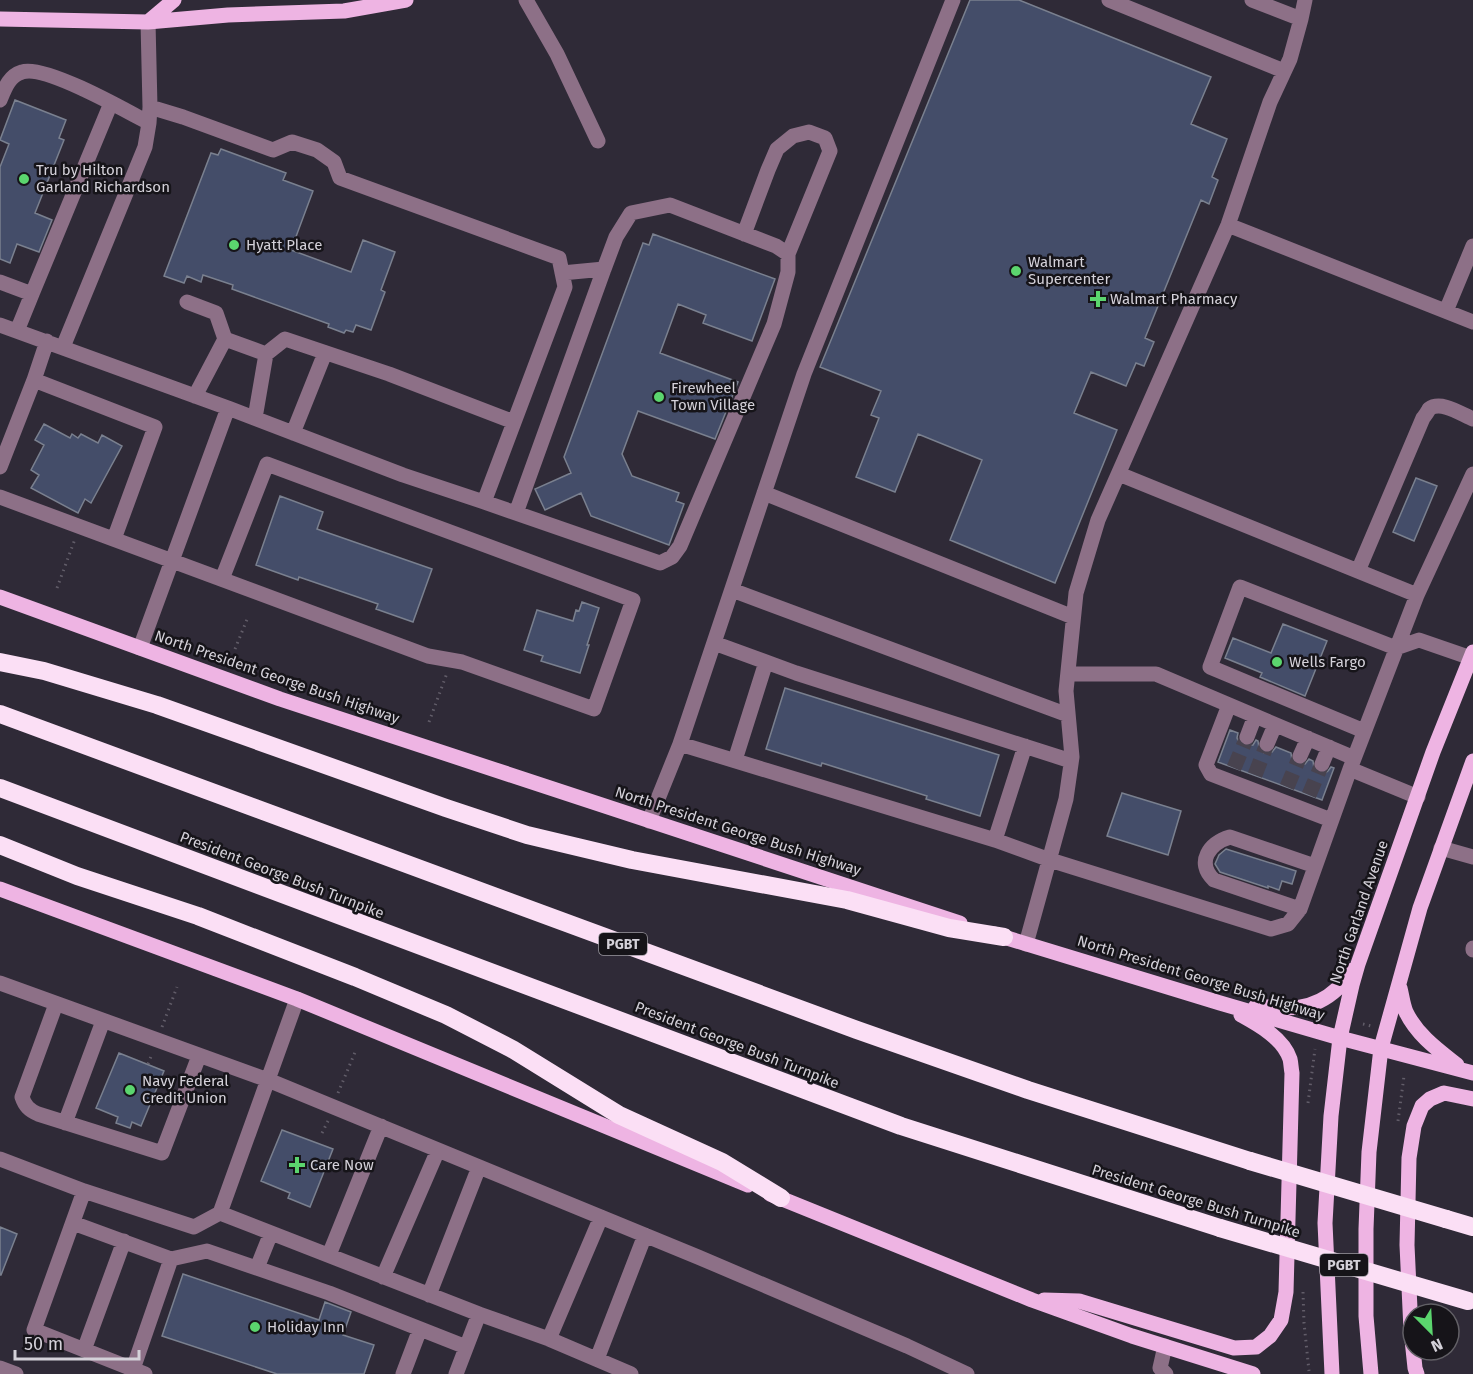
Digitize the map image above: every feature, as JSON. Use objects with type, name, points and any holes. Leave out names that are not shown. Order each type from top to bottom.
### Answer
[{"type":"highway","points":[[0,662],[44,671],[157,705],[527,835],[632,860],[847,900],[949,928],[1004,937]]},
{"type":"highway","name":"PGBT","points":[[0,714],[857,1030],[1018,1086],[1250,1161],[1473,1227]]},
{"type":"highway","name":"President George Bush Turnpike","points":[[0,788],[901,1126],[1220,1228],[1471,1302]]},
{"type":"highway","points":[[0,845],[77,876],[198,916],[446,1015],[512,1049],[619,1115],[722,1162],[781,1198]]},
{"type":"main road","points":[[148,22],[174,0]]},
{"type":"main road","points":[[0,19],[148,22],[228,15],[344,11],[406,0]]},
{"type":"main road","name":"North President George Bush Highway","points":[[0,597],[280,699],[1004,937],[1340,1038],[1468,1072]]},
{"type":"main road","name":"North Garland Avenue","points":[[1332,1374],[1325,1222],[1340,1038],[1358,964],[1433,752],[1472,657]]},
{"type":"main road","points":[[1371,1374],[1366,1316],[1369,1152],[1381,1048],[1420,908],[1473,761]]},
{"type":"main road","points":[[0,889],[297,999],[1032,1300],[1253,1374]]},
{"type":"main road","points":[[1220,1003],[1288,1009],[1308,1006],[1338,988],[1358,964]]},
{"type":"main road","points":[[1400,984],[1406,1011],[1416,1028],[1431,1045],[1468,1072]]},
{"type":"main road","points":[[1032,1300],[1079,1301],[1234,1348],[1256,1347],[1270,1336],[1281,1320],[1286,1292],[1292,1073],[1290,1058],[1278,1040],[1220,1003]]},
{"type":"main road","points":[[1417,1374],[1411,1330],[1407,1245],[1409,1158],[1413,1126],[1422,1106],[1430,1099],[1444,1094],[1473,1099]]},
{"type":"lane","points":[[526,0],[557,54],[598,141]]},
{"type":"lane","points":[[649,821],[680,744],[804,374],[953,0]]},
{"type":"lane","points":[[1109,0],[1284,71]]},
{"type":"lane","points":[[1252,0],[1301,19]]},
{"type":"lane","points":[[1026,944],[1066,799],[1072,757],[1066,691],[1076,593],[1098,520],[1228,225],[1270,102],[1290,59],[1305,0]]},
{"type":"lane","points":[[63,347],[145,147],[150,115],[148,22]]},
{"type":"lane","points":[[0,100],[9,80],[22,72],[31,71],[63,80],[111,103],[150,115],[183,117],[273,150],[292,142],[317,150],[334,162],[340,178],[559,258],[565,287],[484,502]]},
{"type":"lane","points":[[17,331],[111,103]]},
{"type":"lane","points":[[0,325],[255,418],[402,475],[660,563],[672,557],[680,546],[774,324],[789,272],[788,254],[830,151],[825,138],[810,132],[792,136],[777,149],[744,234]]},
{"type":"lane","points":[[516,513],[616,237],[632,213],[669,206],[776,246],[788,254]]},
{"type":"lane","points":[[1228,225],[1473,322]]},
{"type":"lane","points":[[1446,311],[1468,270],[1473,246]]},
{"type":"lane","points":[[562,273],[604,269]]},
{"type":"lane","points":[[0,282],[32,294]]},
{"type":"lane","points":[[187,302],[216,313],[225,339],[195,396]]},
{"type":"lane","points":[[225,339],[266,354]]},
{"type":"lane","points":[[255,418],[266,354],[285,339],[389,374],[514,422]]},
{"type":"lane","points":[[0,467],[47,341]]},
{"type":"lane","points":[[293,433],[325,353]]},
{"type":"lane","points":[[33,380],[155,427],[114,539]]},
{"type":"lane","points":[[1358,571],[1423,418],[1429,410],[1435,406],[1442,406],[1473,420]]},
{"type":"lane","points":[[140,648],[228,408]]},
{"type":"lane","points":[[0,497],[428,656],[462,662],[594,709],[633,600],[267,464],[222,579]]},
{"type":"lane","points":[[1119,474],[1417,595]]},
{"type":"lane","points":[[680,744],[995,840],[1050,860],[1271,929],[1288,924],[1299,909],[1417,595],[1473,474]]},
{"type":"lane","points":[[764,493],[1073,617]]},
{"type":"lane","points":[[1364,731],[1210,667],[1240,586],[1396,648],[1419,640],[1472,657]]},
{"type":"lane","points":[[732,590],[1068,715]]},
{"type":"lane","points":[[714,643],[796,673],[1071,761]]},
{"type":"lane","points":[[735,760],[766,662]]},
{"type":"lane","points":[[1068,674],[1156,674],[1329,747],[1352,764],[1418,797]]},
{"type":"lane","points":[[1229,705],[1206,765],[1211,774],[1232,774],[1306,802],[1331,820]]},
{"type":"lane","points":[[1247,737],[1255,716]]},
{"type":"lane","points":[[1267,744],[1275,724]]},
{"type":"lane","points":[[1300,756],[1308,738]]},
{"type":"lane","points":[[995,840],[1025,746]]},
{"type":"lane","points":[[1322,764],[1329,747]]},
{"type":"lane","points":[[1299,909],[1214,880],[1205,869],[1205,860],[1211,848],[1219,841],[1230,837],[1315,866]]},
{"type":"lane","points":[[1441,848],[1473,857]]},
{"type":"lane","points":[[0,983],[268,1080],[645,1235],[907,1346],[967,1374]]},
{"type":"lane","points":[[0,1159],[84,1191],[194,1227],[220,1213],[297,999]]},
{"type":"lane","points":[[56,1004],[22,1097],[30,1111],[162,1153],[199,1056]]},
{"type":"lane","points":[[65,1123],[103,1021]]},
{"type":"lane","points":[[329,1256],[381,1126]]},
{"type":"lane","points":[[383,1277],[438,1150]]},
{"type":"lane","points":[[429,1295],[479,1167]]},
{"type":"lane","points":[[84,1191],[34,1330],[139,1372],[171,1259]]},
{"type":"lane","points":[[220,1213],[429,1295],[549,1339],[631,1374]]},
{"type":"lane","points":[[549,1339],[601,1217]]},
{"type":"lane","points":[[73,1223],[171,1259],[207,1251],[329,1293],[466,1347]]},
{"type":"lane","points":[[257,1269],[272,1233]]},
{"type":"lane","points":[[597,1359],[645,1235]]},
{"type":"lane","points":[[84,1350],[124,1241]]},
{"type":"lane","points":[[456,1374],[479,1314]]},
{"type":"lane","points":[[403,1374],[420,1329]]},
{"type":"lane","points":[[1165,1346],[1160,1368],[1166,1374]]},
{"type":"lane","points":[[0,1368],[16,1374]]},
{"type":"path","points":[[57,588],[76,537]]},
{"type":"path","points":[[235,650],[248,618]]},
{"type":"path","points":[[429,722],[449,668]]},
{"type":"path","points":[[161,1029],[177,987]]},
{"type":"path","points":[[336,1098],[356,1050]]},
{"type":"path","points":[[322,1133],[328,1119]]},
{"type":"building","name":"Walmart Supercenter","points":[[970,0],[1019,0],[1211,77],[1191,124],[1227,139],[1212,177],[1218,180],[1209,204],[1201,200],[1145,338],[1154,342],[1144,366],[1136,363],[1126,386],[1091,372],[1074,413],[1117,430],[1055,583],[950,540],[982,460],[918,434],[895,492],[856,477],[879,418],[871,415],[881,391],[820,367]]},
{"type":"building","name":"Tru by Hilton Garland Richardson","points":[[15,100],[66,120],[59,138],[64,140],[35,213],[52,220],[39,252],[17,244],[10,263],[0,259],[0,167],[9,144],[0,140]]},
{"type":"building","name":"Hyatt Place","points":[[221,149],[286,173],[283,180],[313,191],[291,250],[351,272],[363,240],[395,252],[381,290],[385,292],[371,330],[356,325],[353,332],[346,330],[344,333],[328,327],[329,324],[232,289],[233,285],[203,275],[201,282],[187,276],[184,283],[164,276],[211,153],[218,155]]},
{"type":"building","name":"Firewheel Town Village","points":[[653,234],[775,279],[752,341],[703,323],[706,315],[678,304],[660,353],[738,382],[715,439],[638,411],[622,454],[632,476],[679,493],[676,501],[684,504],[669,545],[591,516],[581,493],[545,510],[535,489],[571,473],[564,457],[643,243],[649,245]]},
{"type":"building","points":[[44,424],[70,438],[72,434],[78,438],[81,434],[98,443],[102,435],[122,446],[91,503],[85,499],[78,513],[31,488],[39,475],[31,470],[44,445],[35,440]]},
{"type":"building","points":[[1416,478],[1437,486],[1414,541],[1393,532]]},
{"type":"building","points":[[280,496],[323,512],[317,529],[432,569],[413,622],[376,609],[378,604],[256,565]]},
{"type":"building","points":[[582,602],[599,608],[580,673],[541,661],[543,656],[524,650],[537,610],[573,621],[576,610],[579,611]]},
{"type":"building","name":"Wells Fargo","points":[[1283,624],[1327,641],[1305,696],[1260,677],[1262,673],[1225,658],[1233,638],[1271,653]]},
{"type":"building","points":[[785,688],[999,755],[980,816],[926,799],[927,796],[822,763],[821,766],[766,749]]},
{"type":"building","points":[[1230,730],[1238,733],[1239,743],[1244,746],[1253,745],[1256,740],[1259,749],[1264,753],[1272,752],[1276,747],[1291,753],[1292,761],[1297,765],[1305,764],[1309,759],[1313,761],[1314,769],[1319,773],[1324,774],[1331,767],[1334,768],[1322,800],[1218,762]]},
{"type":"building","points":[[1122,793],[1181,811],[1168,855],[1107,836]]},
{"type":"building","points":[[1226,849],[1296,871],[1292,884],[1282,881],[1279,890],[1220,872],[1215,864],[1219,855]]},
{"type":"building","name":"Navy Federal Credit Union","points":[[119,1053],[164,1071],[141,1126],[132,1122],[130,1128],[116,1123],[118,1117],[96,1108]]},
{"type":"building","name":"Care Now","points":[[282,1130],[333,1149],[310,1207],[288,1198],[290,1193],[261,1181]]},
{"type":"building","points":[[0,1227],[17,1234],[1,1275],[0,1275]]},
{"type":"building","name":"Holiday Inn","points":[[183,1274],[319,1320],[325,1302],[351,1312],[343,1335],[374,1345],[364,1374],[277,1374],[162,1336]]},
{"type":"tunnel","points":[[1234,768],[1247,737]]},
{"type":"tunnel","points":[[1255,775],[1267,744]]},
{"type":"tunnel","points":[[1287,787],[1300,756]]},
{"type":"tunnel","points":[[1309,795],[1322,764]]},
{"type":"place","name":"Tru by Hilton Garland Richardson","points":[[24,179]]},
{"type":"place","name":"Hyatt Place","points":[[234,245]]},
{"type":"place","name":"Walmart Supercenter","points":[[1016,271]]},
{"type":"place","name":"Walmart Pharmacy","points":[[1098,299]]},
{"type":"place","name":"Firewheel Town Village","points":[[659,397]]},
{"type":"place","name":"Wells Fargo","points":[[1277,662]]},
{"type":"place","name":"Navy Federal Credit Union","points":[[130,1090]]},
{"type":"place","name":"Care Now","points":[[297,1165]]},
{"type":"place","name":"Holiday Inn","points":[[255,1327]]}]
